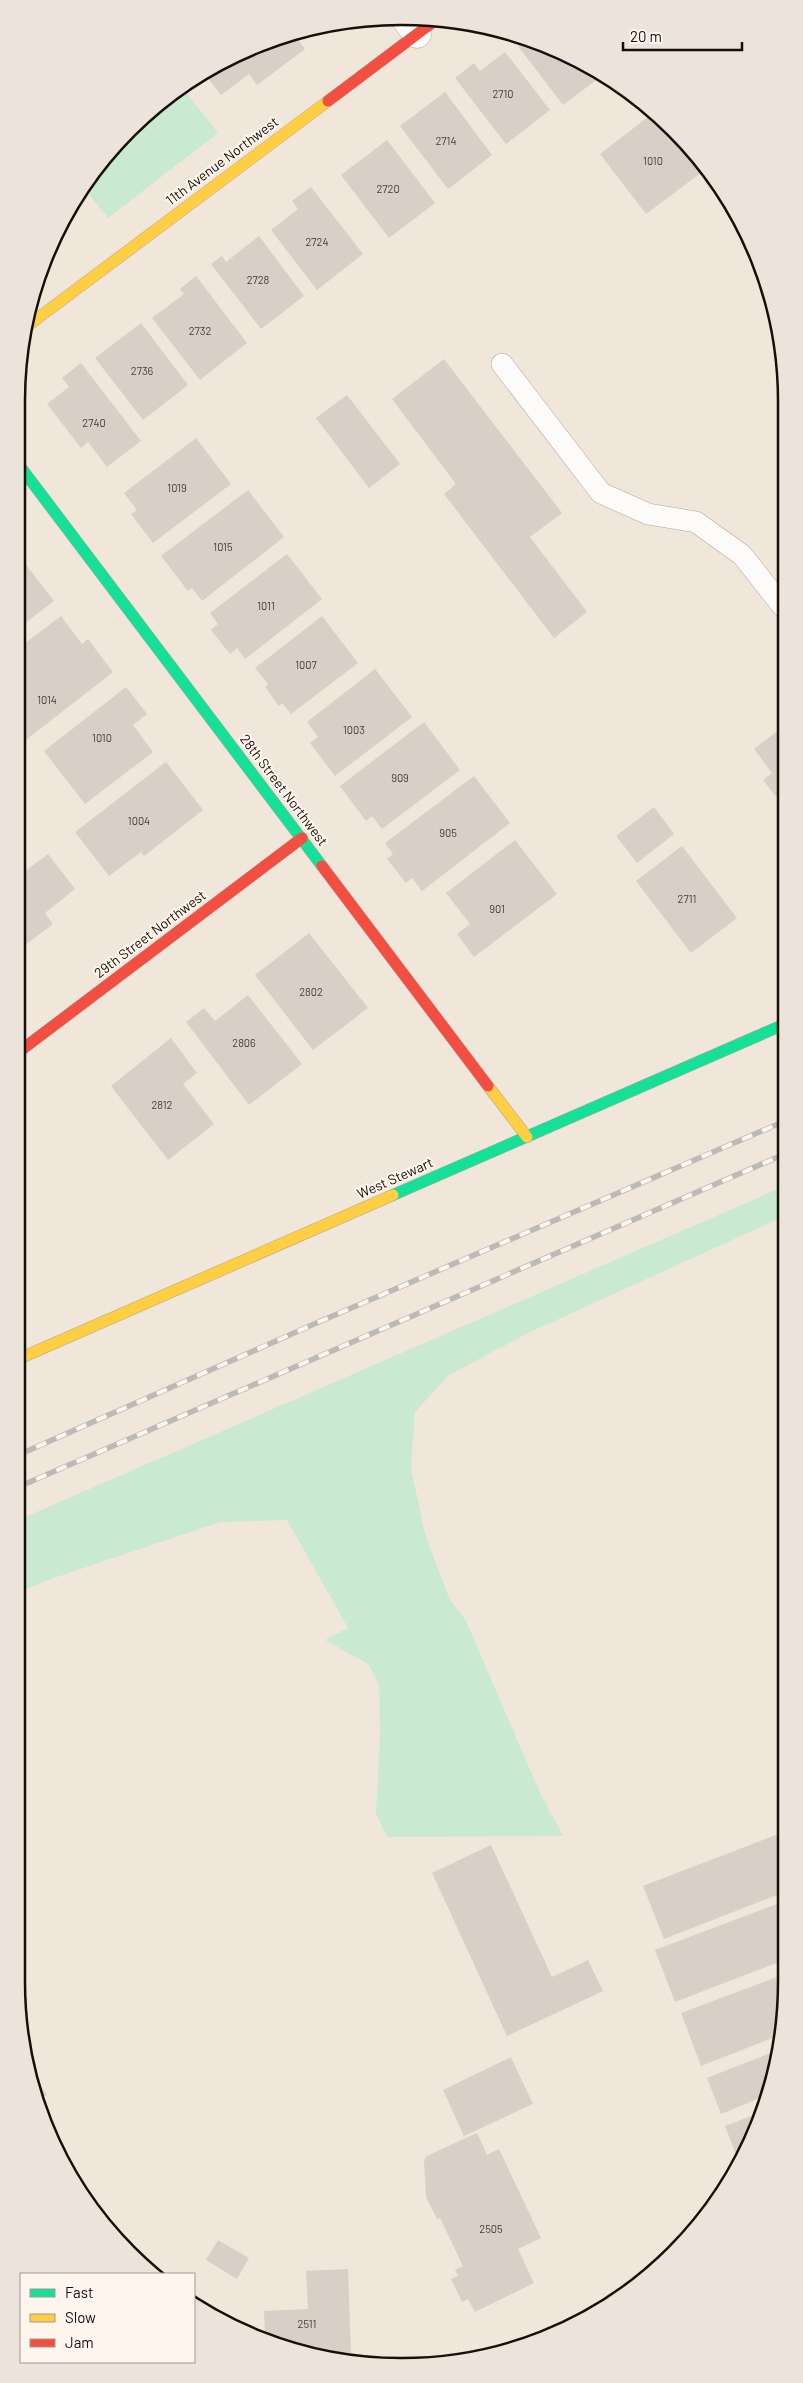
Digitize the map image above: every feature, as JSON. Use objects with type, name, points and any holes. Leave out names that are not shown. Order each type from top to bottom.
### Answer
[{"type":"street","name":"11th Avenue Northwest","points":[[34,321],[417,26]]},
{"type":"street","name":"28th Street Northwest","points":[[25,473],[527,1137]]},
{"type":"street","name":"29th Street Northwest","points":[[25,1047],[302,838]]},
{"type":"street","name":"West Stewart","points":[[25,1356],[778,1027]]},
{"type":"lane","points":[[502,364],[601,493],[648,514],[696,522],[742,555],[778,600]]},
{"type":"green space","points":[[186,92],[218,133],[108,218],[88,192],[118,153],[135,135],[153,118]]},
{"type":"green space","points":[[778,1189],[778,1219],[528,1333],[449,1375],[415,1412],[411,1468],[425,1534],[449,1598],[466,1621],[540,1793],[563,1836],[387,1837],[376,1814],[380,1734],[379,1684],[368,1664],[325,1640],[348,1628],[287,1520],[220,1522],[25,1589],[25,1517]]},
{"type":"building","points":[[298,40],[305,49],[257,85],[249,74],[221,95],[208,78],[213,75],[257,54]]},
{"type":"building","points":[[521,44],[546,54],[597,79],[563,105],[518,46]]},
{"type":"building","points":[[505,52],[550,110],[506,144],[455,78],[474,63],[480,71]]},
{"type":"building","points":[[445,92],[492,155],[448,189],[400,126]]},
{"type":"building","points":[[648,117],[685,153],[701,173],[646,214],[600,154]]},
{"type":"building","points":[[387,140],[435,203],[389,238],[341,175]]},
{"type":"building","points":[[311,187],[363,254],[317,290],[271,230],[298,209],[292,201]]},
{"type":"building","points":[[259,236],[304,296],[261,329],[211,264],[222,256],[226,262]]},
{"type":"building","points":[[196,276],[247,343],[200,380],[152,318],[184,294],[180,289]]},
{"type":"building","points":[[141,323],[188,385],[143,420],[95,358]]},
{"type":"building","points":[[444,359],[562,513],[530,537],[587,612],[554,638],[444,494],[456,484],[392,399]]},
{"type":"building","points":[[81,363],[141,441],[107,467],[88,442],[81,448],[47,404],[69,387],[62,378]]},
{"type":"building","points":[[347,395],[400,464],[369,488],[316,418]]},
{"type":"building","points":[[196,438],[231,484],[153,543],[131,514],[137,510],[124,493]]},
{"type":"building","points":[[248,490],[284,537],[202,601],[192,588],[188,591],[161,556]]},
{"type":"building","points":[[287,554],[322,599],[245,659],[237,648],[230,654],[211,630],[218,624],[210,613]]},
{"type":"building","points":[[25,564],[54,601],[25,623]]},
{"type":"building","points":[[61,616],[82,644],[88,639],[113,672],[26,740],[25,739],[25,643]]},
{"type":"building","points":[[322,616],[358,663],[291,714],[282,703],[279,706],[265,687],[268,684],[255,668]]},
{"type":"building","points":[[375,669],[412,717],[335,776],[310,743],[318,737],[307,722]]},
{"type":"building","points":[[126,687],[147,714],[133,725],[153,752],[85,804],[44,751]]},
{"type":"building","points":[[424,722],[460,770],[382,829],[372,816],[366,821],[340,786]]},
{"type":"building","points":[[778,731],[778,799],[763,780],[772,773],[754,749]]},
{"type":"building","points":[[166,762],[203,810],[144,856],[141,852],[109,876],[75,832]]},
{"type":"building","points":[[474,776],[510,823],[422,891],[412,878],[406,883],[387,859],[393,854],[385,843]]},
{"type":"building","points":[[654,807],[674,834],[637,863],[616,836]]},
{"type":"building","points":[[515,840],[557,894],[474,957],[457,934],[470,924],[446,893]]},
{"type":"building","points":[[682,846],[737,918],[691,953],[636,881]]},
{"type":"building","points":[[48,854],[75,889],[45,913],[53,924],[25,945],[25,871]]},
{"type":"building","points":[[309,933],[368,1008],[313,1050],[255,975]]},
{"type":"building","points":[[248,995],[302,1064],[249,1105],[186,1022],[204,1008],[215,1021]]},
{"type":"building","points":[[171,1038],[197,1073],[183,1084],[214,1124],[168,1160],[111,1086]]},
{"type":"building","points":[[778,1834],[778,1895],[664,1939],[643,1886]]},
{"type":"building","points":[[491,1845],[552,1977],[588,1960],[603,1991],[507,2036],[432,1873]]},
{"type":"building","points":[[778,1903],[778,1962],[675,2002],[655,1950]]},
{"type":"building","points":[[778,1976],[774,2037],[701,2066],[681,2013]]},
{"type":"building","points":[[771,2053],[759,2098],[721,2114],[707,2078]]},
{"type":"building","points":[[511,2057],[533,2104],[464,2136],[443,2090]]},
{"type":"building","points":[[40,2084],[47,2095],[43,2097]]},
{"type":"building","points":[[753,2115],[736,2154],[725,2126]]},
{"type":"building","points":[[477,2133],[487,2155],[499,2149],[541,2238],[518,2249],[534,2283],[475,2312],[468,2299],[462,2302],[451,2279],[458,2276],[455,2270],[463,2266],[440,2218],[437,2219],[426,2197],[424,2160],[427,2156]]},
{"type":"building","points":[[218,2240],[249,2258],[237,2279],[206,2260]]},
{"type":"building","points":[[348,2269],[351,2355],[304,2345],[265,2332],[264,2311],[308,2309],[306,2271]]},
{"type":"railway","points":[[25,1452],[321,1321],[778,1124]]},
{"type":"railway","points":[[25,1484],[778,1157]]},
{"type":"traffic: fast","points":[[25,473],[322,866]]},
{"type":"traffic: fast","points":[[393,1195],[778,1027]]},
{"type":"traffic: slow","points":[[34,321],[328,101]]},
{"type":"traffic: slow","points":[[488,1086],[527,1137]]},
{"type":"traffic: slow","points":[[25,1356],[393,1195]]},
{"type":"traffic: jam","points":[[328,101],[428,26]]},
{"type":"traffic: jam","points":[[25,1047],[302,838]]},
{"type":"traffic: jam","points":[[322,866],[488,1086]]}]
